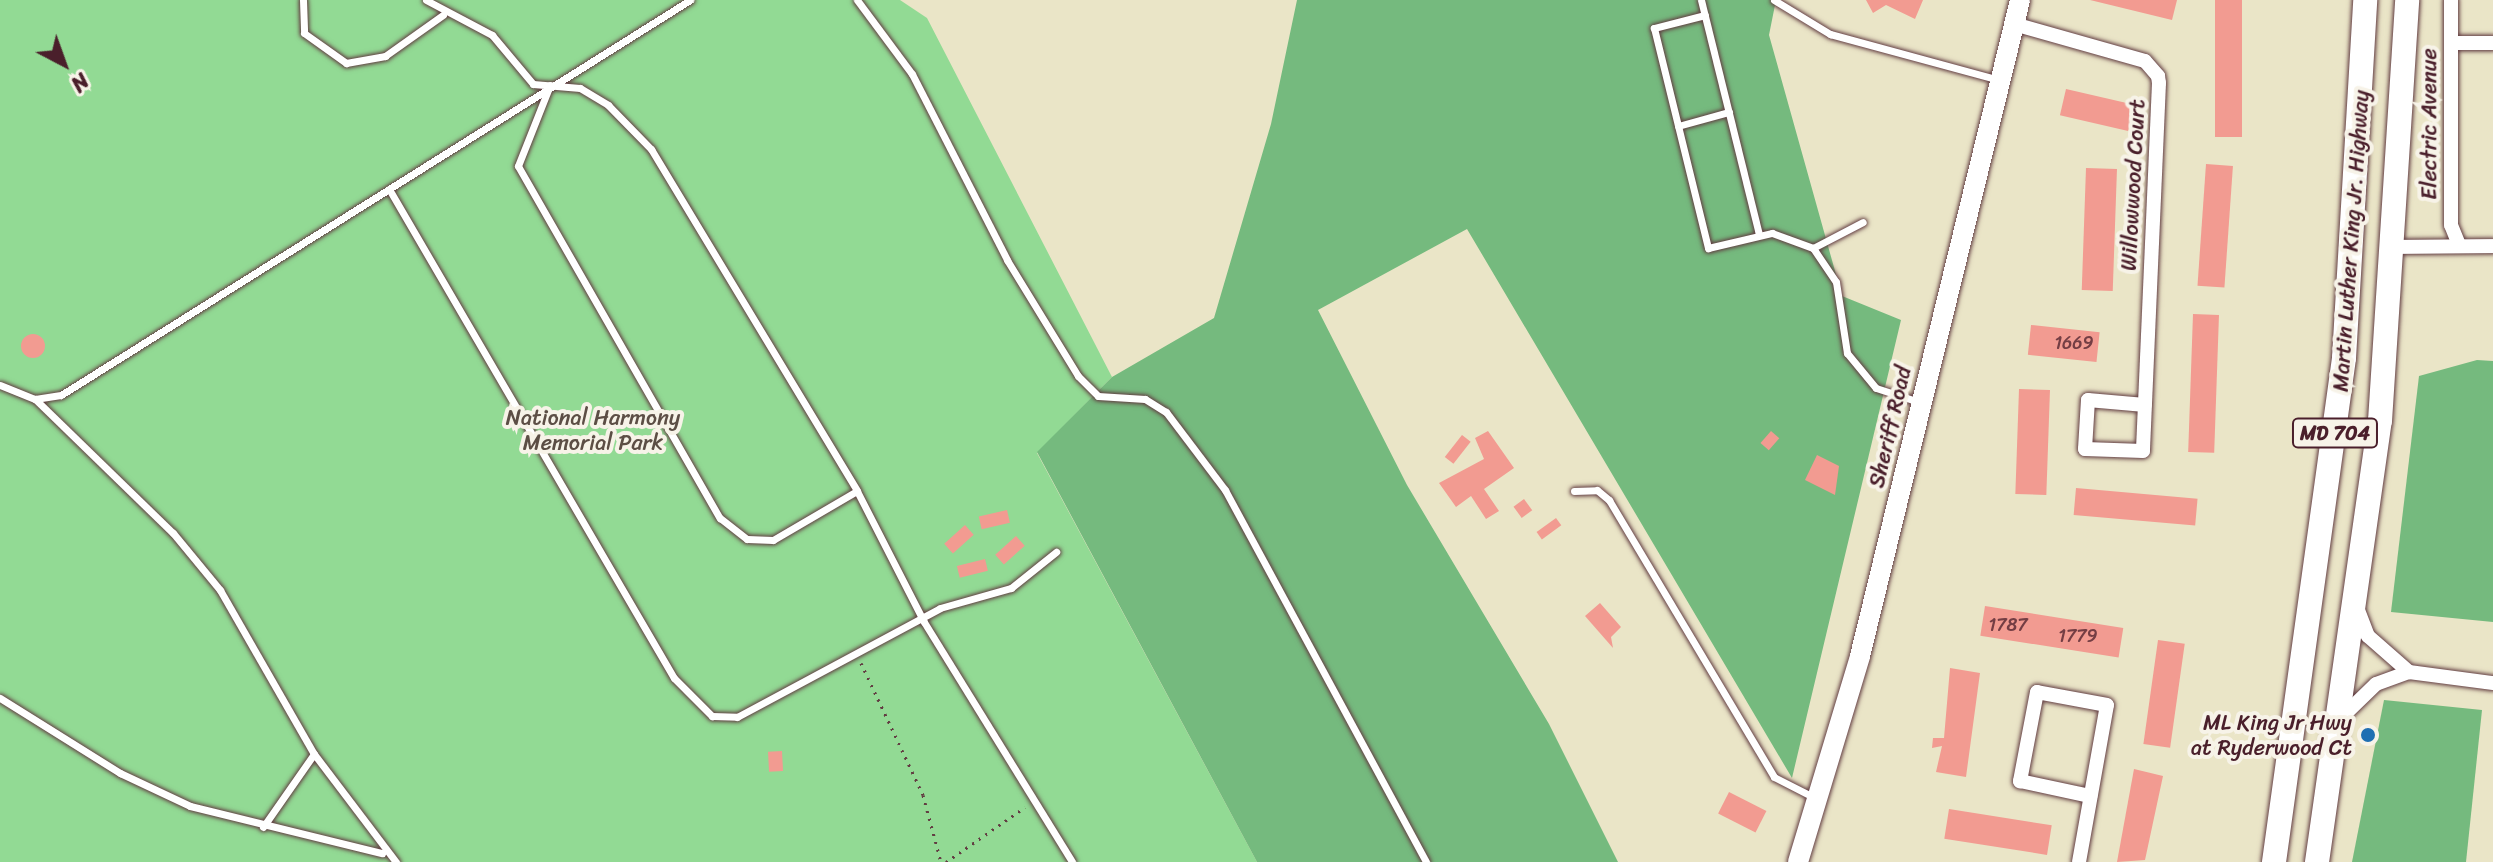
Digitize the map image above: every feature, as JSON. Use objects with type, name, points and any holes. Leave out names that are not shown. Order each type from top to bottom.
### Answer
[{"type":"main road","name":"Sheriff Road","points":[[1798,862],[1820,801],[2020,0]]},
{"type":"main road","name":"Martin Luther King Jr. Highway","points":[[2274,862],[2344,358],[2365,0]]},
{"type":"main road","name":"Martin Luther King Jr. Highway","points":[[2317,862],[2356,604],[2395,247],[2407,0]]},
{"type":"street","name":"Electric Avenue","points":[[2451,0],[2451,225],[2459,245]]},
{"type":"street","name":"Willowwood Court","points":[[2014,24],[2145,61],[2158,76],[2145,405],[2143,451],[2085,449],[2088,400],[2145,405]]},
{"type":"street","points":[[2451,43],[2493,43]]},
{"type":"street","points":[[2395,247],[2493,246]]},
{"type":"street","points":[[2356,604],[2368,636],[2409,672]]},
{"type":"street","points":[[2338,722],[2376,684],[2409,672],[2493,683]]},
{"type":"street","points":[[2079,862],[2107,705],[2037,692],[2020,781],[2090,796]]},
{"type":"lane","points":[[303,0],[304,33],[346,63],[385,56],[443,15]]},
{"type":"lane","points":[[426,0],[443,15],[492,35],[533,84],[580,88],[608,105],[651,149],[857,491],[924,622],[1072,862]]},
{"type":"lane","points":[[35,399],[61,395],[551,84],[690,0]]},
{"type":"lane","points":[[857,0],[912,74],[1007,260],[1078,376],[1098,396],[1145,399],[1166,412],[1225,490],[1426,862]]},
{"type":"lane","points":[[1701,0],[1759,235]]},
{"type":"lane","points":[[1774,0],[1830,34],[1999,80]]},
{"type":"lane","points":[[1705,15],[1654,28],[1708,248],[1759,235],[1813,248],[1863,222]]},
{"type":"lane","points":[[551,84],[518,166],[720,518],[747,539],[773,540],[857,491]]},
{"type":"lane","points":[[1678,126],[1729,112]]},
{"type":"lane","points":[[389,189],[674,678],[700,708],[737,717],[856,649],[924,622],[940,608],[1011,588],[1056,552]]},
{"type":"lane","points":[[1813,248],[1836,282],[1847,353],[1876,388],[1919,402]]},
{"type":"lane","points":[[0,385],[35,399],[211,580],[314,754],[393,860]]},
{"type":"lane","points":[[1574,491],[1597,490],[1609,500],[1774,777],[1820,801]]},
{"type":"lane","points":[[0,698],[162,794],[263,827],[393,860]]},
{"type":"lane","points":[[263,827],[314,754]]},
{"type":"path","points":[[856,649],[923,795],[943,862],[1034,802]]},
{"type":"green space","name":"National Harmony Memorial Park","points":[[0,0],[900,0],[927,18],[1112,377],[1037,453],[1257,862],[0,862]]},
{"type":"green space","points":[[1297,0],[1776,0],[1769,35],[1842,296],[1901,320],[1792,778],[1467,229],[1318,310],[1407,485],[1549,724],[1618,862],[1257,862],[1037,452],[1112,377],[1214,318],[1271,124]]},
{"type":"green space","points":[[2477,360],[2493,361],[2493,622],[2391,612],[2419,376]]},
{"type":"green space","points":[[2384,700],[2482,710],[2466,862],[2352,862]]},
{"type":"building","points":[[1866,0],[1923,0],[1915,19],[1886,5],[1873,13]]},
{"type":"building","points":[[2090,0],[2177,0],[2172,20]]},
{"type":"building","points":[[2215,0],[2242,0],[2242,137],[2215,137]]},
{"type":"building","points":[[2066,89],[2134,105],[2128,131],[2060,115]]},
{"type":"building","points":[[2206,164],[2233,166],[2224,288],[2197,286]]},
{"type":"building","points":[[2086,168],[2117,169],[2113,291],[2082,290]]},
{"type":"building","points":[[2193,314],[2219,315],[2214,453],[2188,452]]},
{"type":"building","points":[[2031,325],[2100,332],[2096,362],[2028,355]]},
{"type":"building","points":[[33,334],[41,338],[45,346],[41,354],[33,358],[25,354],[21,346],[25,338]]},
{"type":"building","points":[[2019,389],[2050,390],[2046,495],[2015,494]]},
{"type":"building","points":[[1488,431],[1514,468],[1484,489],[1499,511],[1486,519],[1471,496],[1456,507],[1439,483],[1484,459],[1475,438]]},
{"type":"building","points":[[1771,431],[1779,438],[1769,450],[1761,443]]},
{"type":"building","points":[[1462,435],[1471,442],[1453,464],[1445,457]]},
{"type":"building","points":[[1817,455],[1839,466],[1835,495],[1805,480]]},
{"type":"building","points":[[2076,488],[2198,499],[2195,526],[2074,515]]},
{"type":"building","points":[[1524,499],[1532,510],[1522,518],[1513,507]]},
{"type":"building","points":[[1007,510],[1010,523],[982,529],[979,517]]},
{"type":"building","points":[[1556,518],[1561,525],[1542,539],[1537,532]]},
{"type":"building","points":[[965,525],[974,535],[953,553],[944,544]]},
{"type":"building","points":[[1016,536],[1025,546],[1004,564],[995,555]]},
{"type":"building","points":[[985,559],[988,571],[960,578],[957,566]]},
{"type":"building","points":[[1600,603],[1621,627],[1611,637],[1613,648],[1585,616]]},
{"type":"building","points":[[1985,606],[2123,628],[2119,658],[1980,636]]},
{"type":"building","points":[[2158,640],[2185,644],[2170,748],[2143,744]]},
{"type":"building","points":[[1950,668],[1980,673],[1966,777],[1936,772],[1942,746],[1932,748],[1933,738],[1944,738]]},
{"type":"building","points":[[782,751],[783,771],[769,772],[768,752]]},
{"type":"building","points":[[2134,769],[2163,776],[2145,860],[2117,862]]},
{"type":"building","points":[[1729,792],[1766,811],[1756,832],[1718,813]]},
{"type":"building","points":[[1949,809],[2052,825],[2047,855],[1944,839]]},
{"type":"place","name":"ML King Jr Hwy at Ryderwood Ct","points":[[2368,735]]}]
